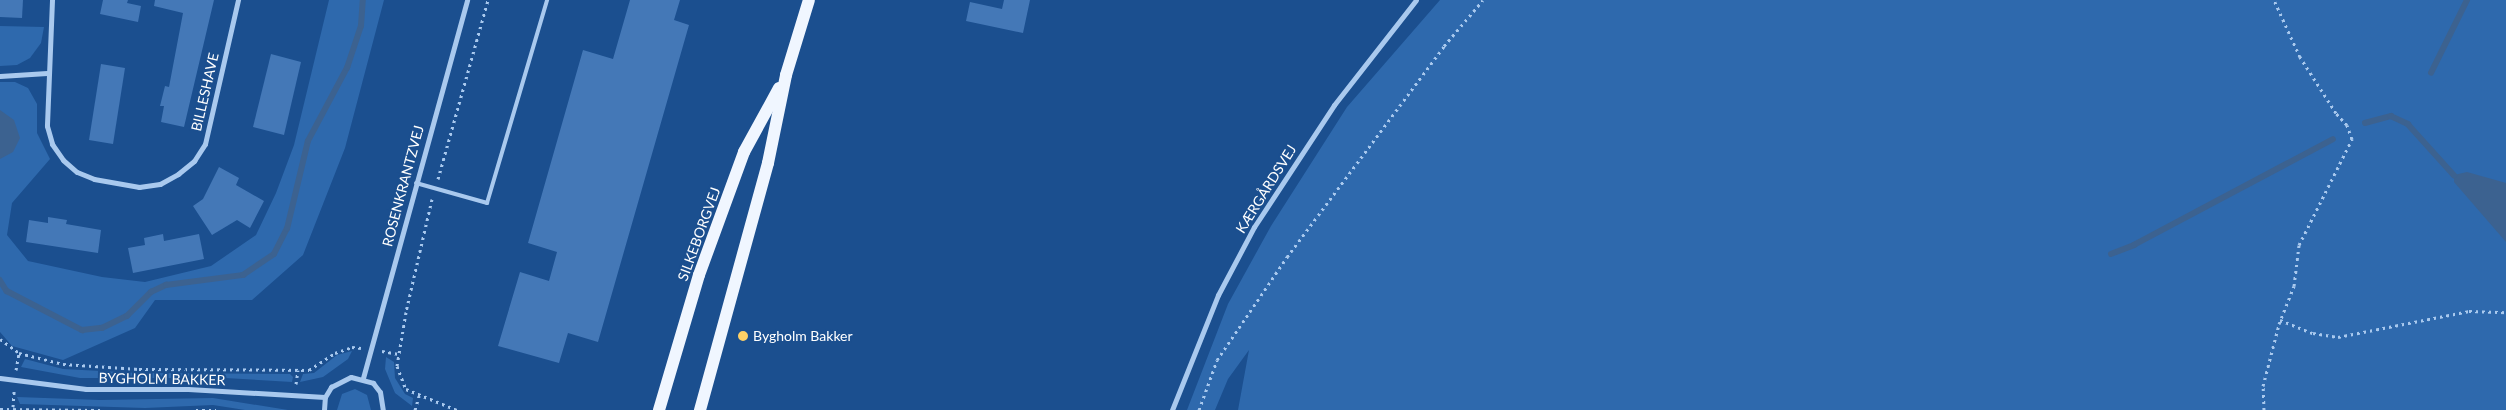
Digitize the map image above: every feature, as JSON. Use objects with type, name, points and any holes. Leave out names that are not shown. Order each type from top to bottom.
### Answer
[{"type":"main road","name":"SILKEBORGVEJ","points":[[700,410],[768,163],[786,75],[809,0]]},
{"type":"main road","name":"SILKEBORGVEJ","points":[[659,410],[699,275],[744,152],[786,75]]},
{"type":"street","name":"BILLESHAVE","points":[[52,0],[47,126],[52,144],[63,160],[77,172],[94,179],[139,187],[160,184],[178,174],[194,161],[205,144],[238,0]]},
{"type":"street","name":"ROSENKRANTZVEJ","points":[[363,378],[466,0]]},
{"type":"street","name":"KÆRGÅRDSVEJ","points":[[1172,410],[1218,295],[1254,227],[1334,105],[1416,0]]},
{"type":"street","points":[[0,76],[48,73]]},
{"type":"street","name":"BYGHOLM BAKKER","points":[[0,378],[86,389],[188,388],[325,397]]},
{"type":"street","points":[[324,410],[325,397],[340,380],[363,378],[380,392],[383,410]]},
{"type":"lane","points":[[416,183],[487,203],[547,0]]},
{"type":"path","points":[[457,410],[419,396],[406,389],[399,379],[399,354],[420,245],[488,0]]},
{"type":"path","points":[[1199,410],[1216,360],[1287,257],[1444,46],[1483,0]]},
{"type":"path","points":[[2264,410],[2263,386],[2280,320],[2294,286],[2299,246],[2304,231],[2352,139],[2347,125],[2336,113],[2300,57],[2274,0]]},
{"type":"path","points":[[2280,320],[2313,333],[2338,337],[2469,310],[2506,312]]},
{"type":"path","points":[[0,339],[19,353],[63,364],[139,369],[309,370],[335,353],[352,347],[399,354]]},
{"type":"path","points":[[415,410],[419,396]]},
{"type":"path","points":[[0,409],[100,410]]},
{"type":"path","points":[[196,410],[216,410]]},
{"type":"shaded area","points":[[329,0],[384,0],[345,148],[303,255],[252,300],[155,300],[135,328],[63,360],[12,346],[0,332],[0,82],[15,82],[28,88],[37,104],[37,133],[50,159],[12,203],[7,235],[28,261],[102,277],[145,282],[211,266],[256,235],[276,193],[294,145]]},
{"type":"shaded area","points":[[1440,0],[2506,0],[2506,410],[1238,410],[1249,350],[1228,379],[1215,410],[1187,410],[1228,304],[1271,226],[1347,107]]},
{"type":"shaded area","points":[[0,26],[44,27],[41,43],[30,58],[17,65],[0,66]]},
{"type":"shaded area","points":[[0,110],[14,120],[20,138],[13,152],[0,159]]},
{"type":"shaded area","points":[[2467,172],[2506,183],[2506,242],[2454,182],[2454,175]]},
{"type":"shaded area","points":[[352,351],[348,359],[323,377],[300,382],[303,374],[314,373],[337,355]]},
{"type":"shaded area","points":[[386,357],[394,362],[395,378],[405,394],[413,398],[412,406],[395,393],[385,369]]},
{"type":"shaded area","points":[[25,359],[63,369],[139,373],[290,374],[293,377],[292,382],[225,378],[80,378],[21,367]]},
{"type":"shaded area","points":[[355,389],[367,395],[371,410],[337,410],[342,394]]},
{"type":"shaded area","points":[[17,397],[100,400],[213,398],[288,410],[245,410],[213,405],[145,408],[20,404]]},
{"type":"building","points":[[0,0],[23,0],[22,18],[0,17]]},
{"type":"building","points":[[103,0],[128,0],[127,3],[141,6],[138,22],[100,14]]},
{"type":"building","points":[[155,0],[214,0],[184,127],[161,122],[164,106],[160,106],[165,86],[169,87],[183,13],[154,6]]},
{"type":"building","points":[[630,0],[680,0],[674,20],[689,25],[598,342],[568,333],[559,363],[498,346],[520,272],[549,281],[557,252],[528,243],[583,50],[613,59]]},
{"type":"building","points":[[1004,0],[1030,0],[1023,33],[966,21],[970,2],[1002,9]]},
{"type":"building","points":[[271,54],[301,62],[284,135],[253,127]]},
{"type":"building","points":[[101,64],[125,68],[113,144],[89,140]]},
{"type":"building","points":[[219,167],[239,178],[236,185],[264,201],[250,228],[237,220],[212,235],[193,206],[203,199]]},
{"type":"building","points":[[48,217],[67,220],[66,224],[101,230],[98,253],[26,242],[29,220],[48,223]]},
{"type":"building","points":[[163,234],[164,241],[199,234],[204,259],[133,273],[128,248],[145,245],[144,238]]},
{"type":"waterway","points":[[0,280],[7,291],[82,330],[102,328],[127,316],[151,292],[166,285],[243,275],[274,254],[287,229],[308,141],[347,68],[361,26],[363,0]]},
{"type":"waterway","points":[[2431,73],[2467,0]]},
{"type":"waterway","points":[[2365,123],[2391,116],[2408,124],[2454,175]]},
{"type":"waterway","points":[[2111,254],[2134,245],[2333,139]]},
{"type":"place","name":"Bygholm Bakker","points":[[743,336]]}]
